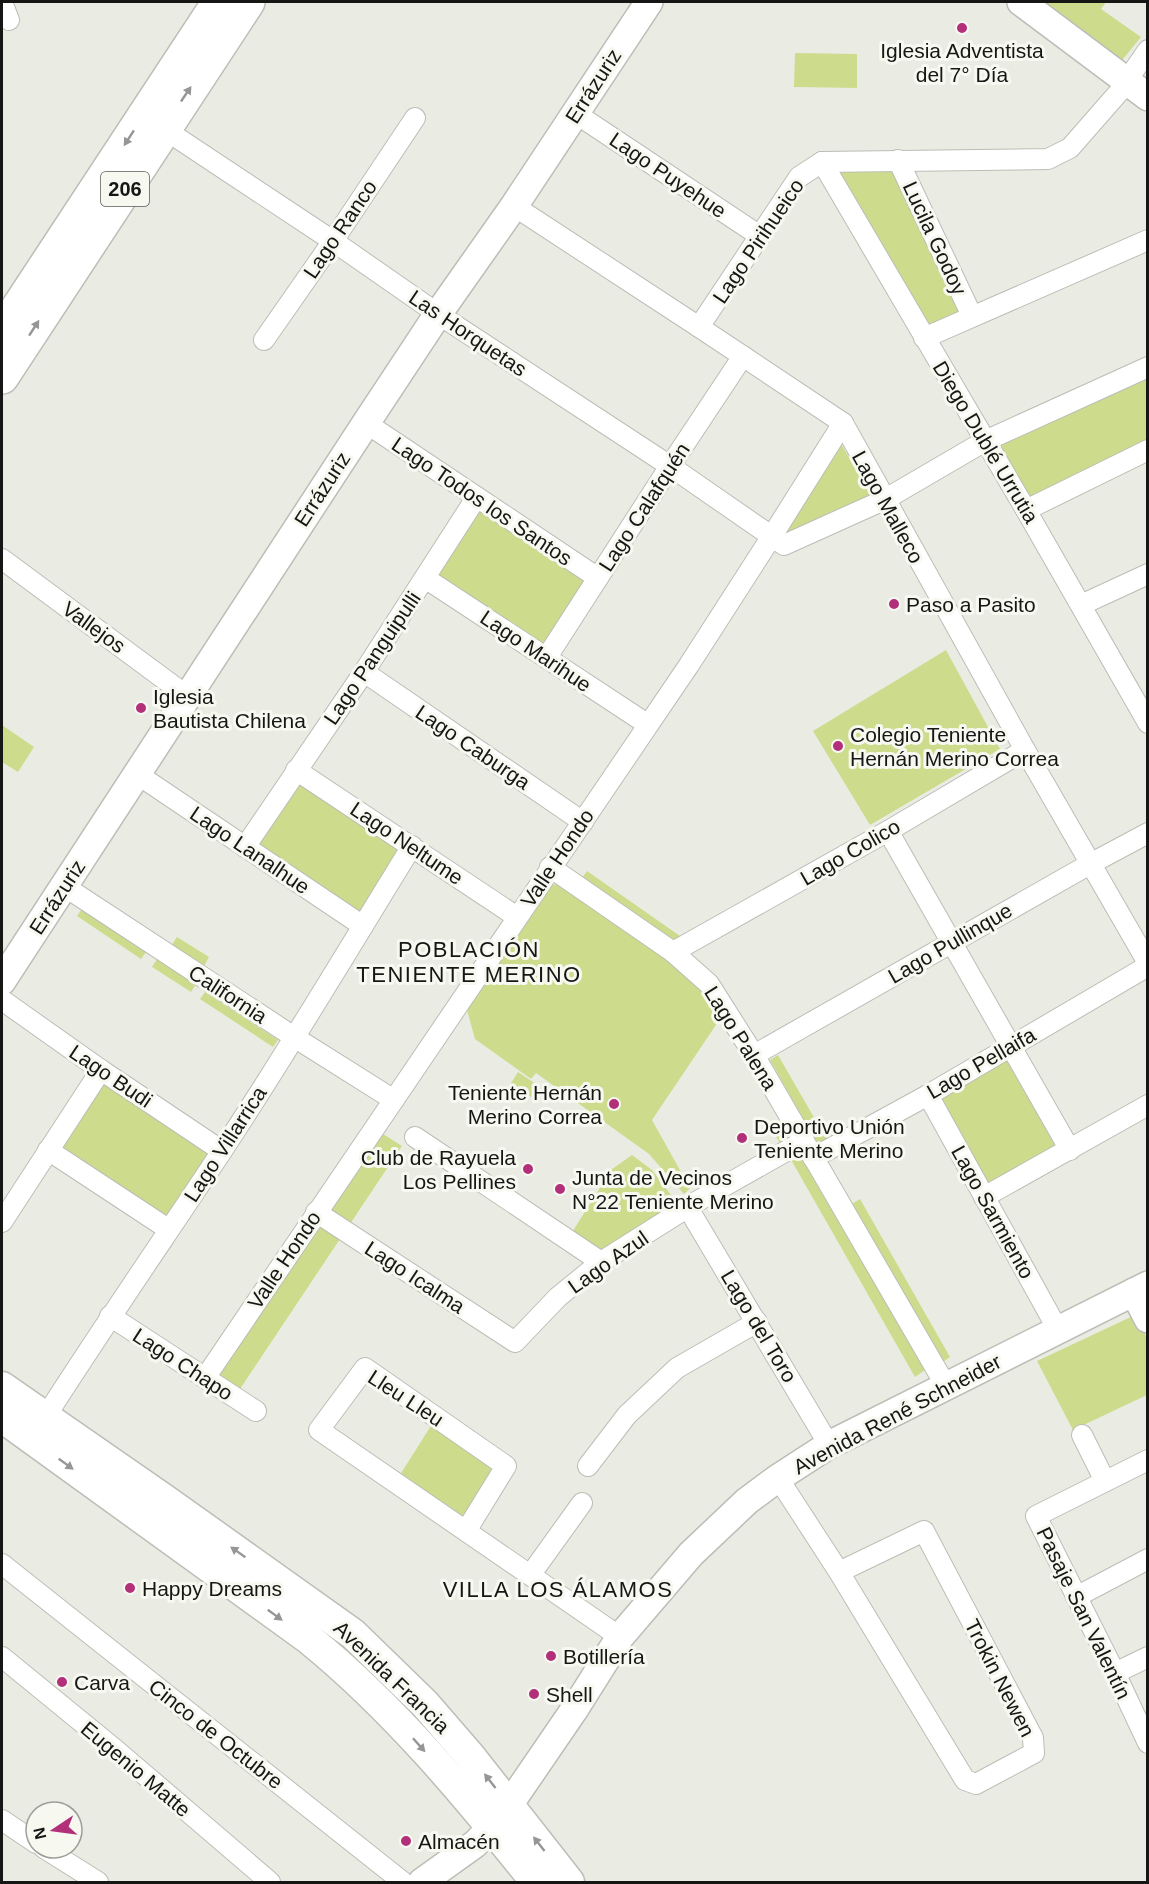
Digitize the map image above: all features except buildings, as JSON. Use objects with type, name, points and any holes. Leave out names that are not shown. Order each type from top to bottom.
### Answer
[{"type":"highway","name":"206","points":[[2,332],[219,2]]},
{"type":"highway","name":"206","points":[[2,377],[248,2]]},
{"type":"main road","name":"Avenida Francia","points":[[2,1387],[38,1427],[353,1634],[425,1704],[470,1756],[536,1882]]},
{"type":"main road","name":"Avenida Francia","points":[[2,1418],[38,1427]]},
{"type":"main road","name":"Avenida Francia","points":[[500,1816],[568,1882]]},
{"type":"street","points":[[2,2],[9,20]]},
{"type":"street","name":"Errázuriz","points":[[2,981],[438,314],[514,206],[649,2]]},
{"type":"street","points":[[1021,2],[1148,97]]},
{"type":"street","points":[[822,162],[1048,159],[1070,148],[1127,80],[1148,50]]},
{"type":"street","name":"Lago Puyehue","points":[[575,113],[760,236]]},
{"type":"street","name":"Lago Ranco","points":[[264,340],[416,118]]},
{"type":"street","name":"Las Horquetas","points":[[164,129],[438,314],[670,466],[772,537]]},
{"type":"street","name":"Lucila Godoy","points":[[898,160],[972,316]]},
{"type":"street","name":"Lago Pirihueico","points":[[699,327],[799,177],[822,162]]},
{"type":"street","name":"Diego Dublé Urrutia","points":[[822,162],[1080,605],[1142,701],[1148,723]]},
{"type":"street","name":"Lago Malleco","points":[[514,206],[843,423],[884,500],[1148,965]]},
{"type":"street","points":[[924,338],[1148,240]]},
{"type":"street","name":"Lago Calafquén","points":[[547,657],[743,356]]},
{"type":"street","points":[[772,537],[784,545],[884,500],[985,441],[1148,367]]},
{"type":"street","name":"Lago Todos los Santos","points":[[366,423],[598,578]]},
{"type":"street","name":"Valle Hondo","points":[[205,1378],[689,664],[843,423]]},
{"type":"street","points":[[1026,510],[1148,450]]},
{"type":"street","name":"Lago Panguipulli","points":[[245,847],[364,672],[476,498]]},
{"type":"street","name":"Vallejos","points":[[2,559],[188,696]]},
{"type":"street","points":[[1080,605],[1148,574]]},
{"type":"street","name":"Lago Marihue","points":[[425,578],[647,724]]},
{"type":"street","name":"Lago Caburga","points":[[364,672],[583,822]]},
{"type":"street","name":"Lago Colico","points":[[673,952],[888,831],[1025,750]]},
{"type":"street","name":"Lago Neltume","points":[[296,770],[517,917]]},
{"type":"street","name":"Lago Lanalhue","points":[[137,774],[363,926]]},
{"type":"street","points":[[888,831],[1070,1150]]},
{"type":"street","name":"Lago Pullinque","points":[[754,1055],[1148,833]]},
{"type":"street","name":"Lago Villarrica","points":[[38,1427],[294,1038],[411,846]]},
{"type":"street","name":"Lago Palena","points":[[550,867],[673,952],[709,984],[754,1055],[946,1386]]},
{"type":"street","name":"California","points":[[64,886],[294,1038],[394,1100]]},
{"type":"street","name":"Lago Pellaifa","points":[[809,1149],[928,1095],[1148,965]]},
{"type":"street","name":"Lago Budi","points":[[2,1000],[101,1070],[222,1150]]},
{"type":"street","points":[[2,1222],[101,1070]]},
{"type":"street","name":"Lago Sarmiento","points":[[928,1095],[1058,1330]]},
{"type":"street","points":[[984,1197],[1148,1104]]},
{"type":"street","points":[[414,1137],[601,1262]]},
{"type":"street","name":"Lago Azul","points":[[515,1342],[558,1297],[601,1262],[688,1208],[809,1149]]},
{"type":"street","points":[[48,1150],[168,1229]]},
{"type":"street","name":"Lago del Toro","points":[[688,1208],[829,1445]]},
{"type":"street","name":"Lago Icalma","points":[[316,1212],[515,1342]]},
{"type":"street","points":[[1141,1288],[1148,1319]]},
{"type":"street","name":"Avenida René Schneider","points":[[422,1882],[463,1854],[500,1816],[574,1710],[620,1637],[691,1554],[740,1508],[778,1478],[829,1445],[1141,1288]]},
{"type":"street","name":"Lago Chapo","points":[[110,1316],[256,1411]]},
{"type":"street","points":[[588,1466],[627,1415],[677,1368],[757,1322]]},
{"type":"street","name":"Lleu Lleu","points":[[466,1531],[506,1466],[365,1368],[319,1430],[620,1637]]},
{"type":"street","points":[[1082,1435],[1105,1481],[1148,1460]]},
{"type":"street","name":"Trokin Newen","points":[[778,1478],[839,1572],[965,1780],[976,1784],[1034,1753],[1033,1738],[924,1531],[839,1572]]},
{"type":"street","name":"Pasaje San Valentín","points":[[1105,1481],[1036,1516],[1148,1743]]},
{"type":"street","points":[[531,1574],[582,1503]]},
{"type":"street","points":[[1076,1597],[1148,1559]]},
{"type":"street","name":"Cinco de Octubre","points":[[2,1564],[403,1882]]},
{"type":"street","points":[[1115,1673],[1148,1657]]},
{"type":"street","name":"Eugenio Matte","points":[[2,1658],[117,1751],[270,1882]]},
{"type":"street","points":[[2,1820],[24,1835]]},
{"type":"street","points":[[63,1860],[98,1882]]},
{"type":"green space","points":[[1032,2],[1106,2],[1101,9],[1141,37],[1119,64]]},
{"type":"green space","points":[[795,53],[857,54],[857,88],[794,87]]},
{"type":"green space","points":[[831,169],[898,169],[967,311],[924,331]]},
{"type":"green space","points":[[1147,377],[1147,442],[1026,500],[995,445]]},
{"type":"green space","points":[[841,444],[870,492],[870,499],[792,537],[784,530]]},
{"type":"green space","points":[[476,507],[587,580],[545,649],[433,575]]},
{"type":"green space","points":[[946,650],[1000,749],[870,825],[813,731]]},
{"type":"green space","points":[[2,725],[34,747],[18,772],[2,762]]},
{"type":"green space","points":[[298,776],[405,847],[362,912],[352,914],[252,847]]},
{"type":"green space","points":[[587,871],[680,936],[675,943],[582,878]]},
{"type":"green space","points":[[560,883],[650,946],[697,985],[720,1019],[652,1120],[690,1188],[684,1194],[649,1154],[536,1073],[531,1079],[475,1039],[467,1010],[547,887]]},
{"type":"green space","points":[[82,909],[146,952],[141,959],[77,916]]},
{"type":"green space","points":[[177,937],[209,957],[204,966],[171,946]]},
{"type":"green space","points":[[157,959],[196,984],[191,992],[152,967]]},
{"type":"green space","points":[[205,992],[278,1040],[273,1047],[200,999]]},
{"type":"green space","points":[[778,1055],[827,1140],[818,1145],[770,1060]]},
{"type":"green space","points":[[1007,1059],[1061,1150],[988,1192],[939,1101]]},
{"type":"green space","points":[[518,1072],[539,1086],[540,1090],[534,1099],[511,1083]]},
{"type":"green space","points":[[102,1077],[215,1152],[167,1221],[54,1146]]},
{"type":"green space","points":[[781,1121],[792,1139],[781,1145],[768,1123]]},
{"type":"green space","points":[[380,1132],[402,1146],[238,1392],[215,1375]]},
{"type":"green space","points":[[799,1154],[925,1370],[915,1377],[790,1158]]},
{"type":"green space","points":[[632,1155],[652,1170],[681,1208],[602,1256],[571,1234],[603,1183],[598,1179]]},
{"type":"green space","points":[[860,1199],[950,1357],[940,1364],[850,1205]]},
{"type":"green space","points":[[1135,1315],[1147,1338],[1147,1395],[1073,1430],[1037,1361]]},
{"type":"green space","points":[[434,1421],[497,1467],[464,1523],[398,1478]]},
{"type":"place","name":"Iglesia Adventista del 7° Día","points":[[962,28]]},
{"type":"place","name":"Paso a Pasito","points":[[894,604]]},
{"type":"place","name":"Iglesia Bautista Chilena","points":[[141,708]]},
{"type":"place","name":"Colegio Teniente Hernán Merino Correa","points":[[838,746]]},
{"type":"place","name":"Teniente Hernán Merino Correa","points":[[614,1104]]},
{"type":"place","name":"Deportivo Unión Teniente Merino","points":[[742,1138]]},
{"type":"place","name":"Club de Rayuela Los Pellines","points":[[528,1169]]},
{"type":"place","name":"Junta de Vecinos N°22 Teniente Merino","points":[[560,1189]]},
{"type":"place","name":"Happy Dreams","points":[[130,1588]]},
{"type":"place","name":"Botillería","points":[[551,1656]]},
{"type":"place","name":"Carva","points":[[62,1682]]},
{"type":"place","name":"Shell","points":[[534,1694]]},
{"type":"place","name":"Almacén","points":[[406,1841]]},
{"type":"district","name":"POBLACIÓN TENIENTE MERINO","points":[[469,962]]},
{"type":"district","name":"VILLA LOS ÁLAMOS","points":[[558,1589]]}]
